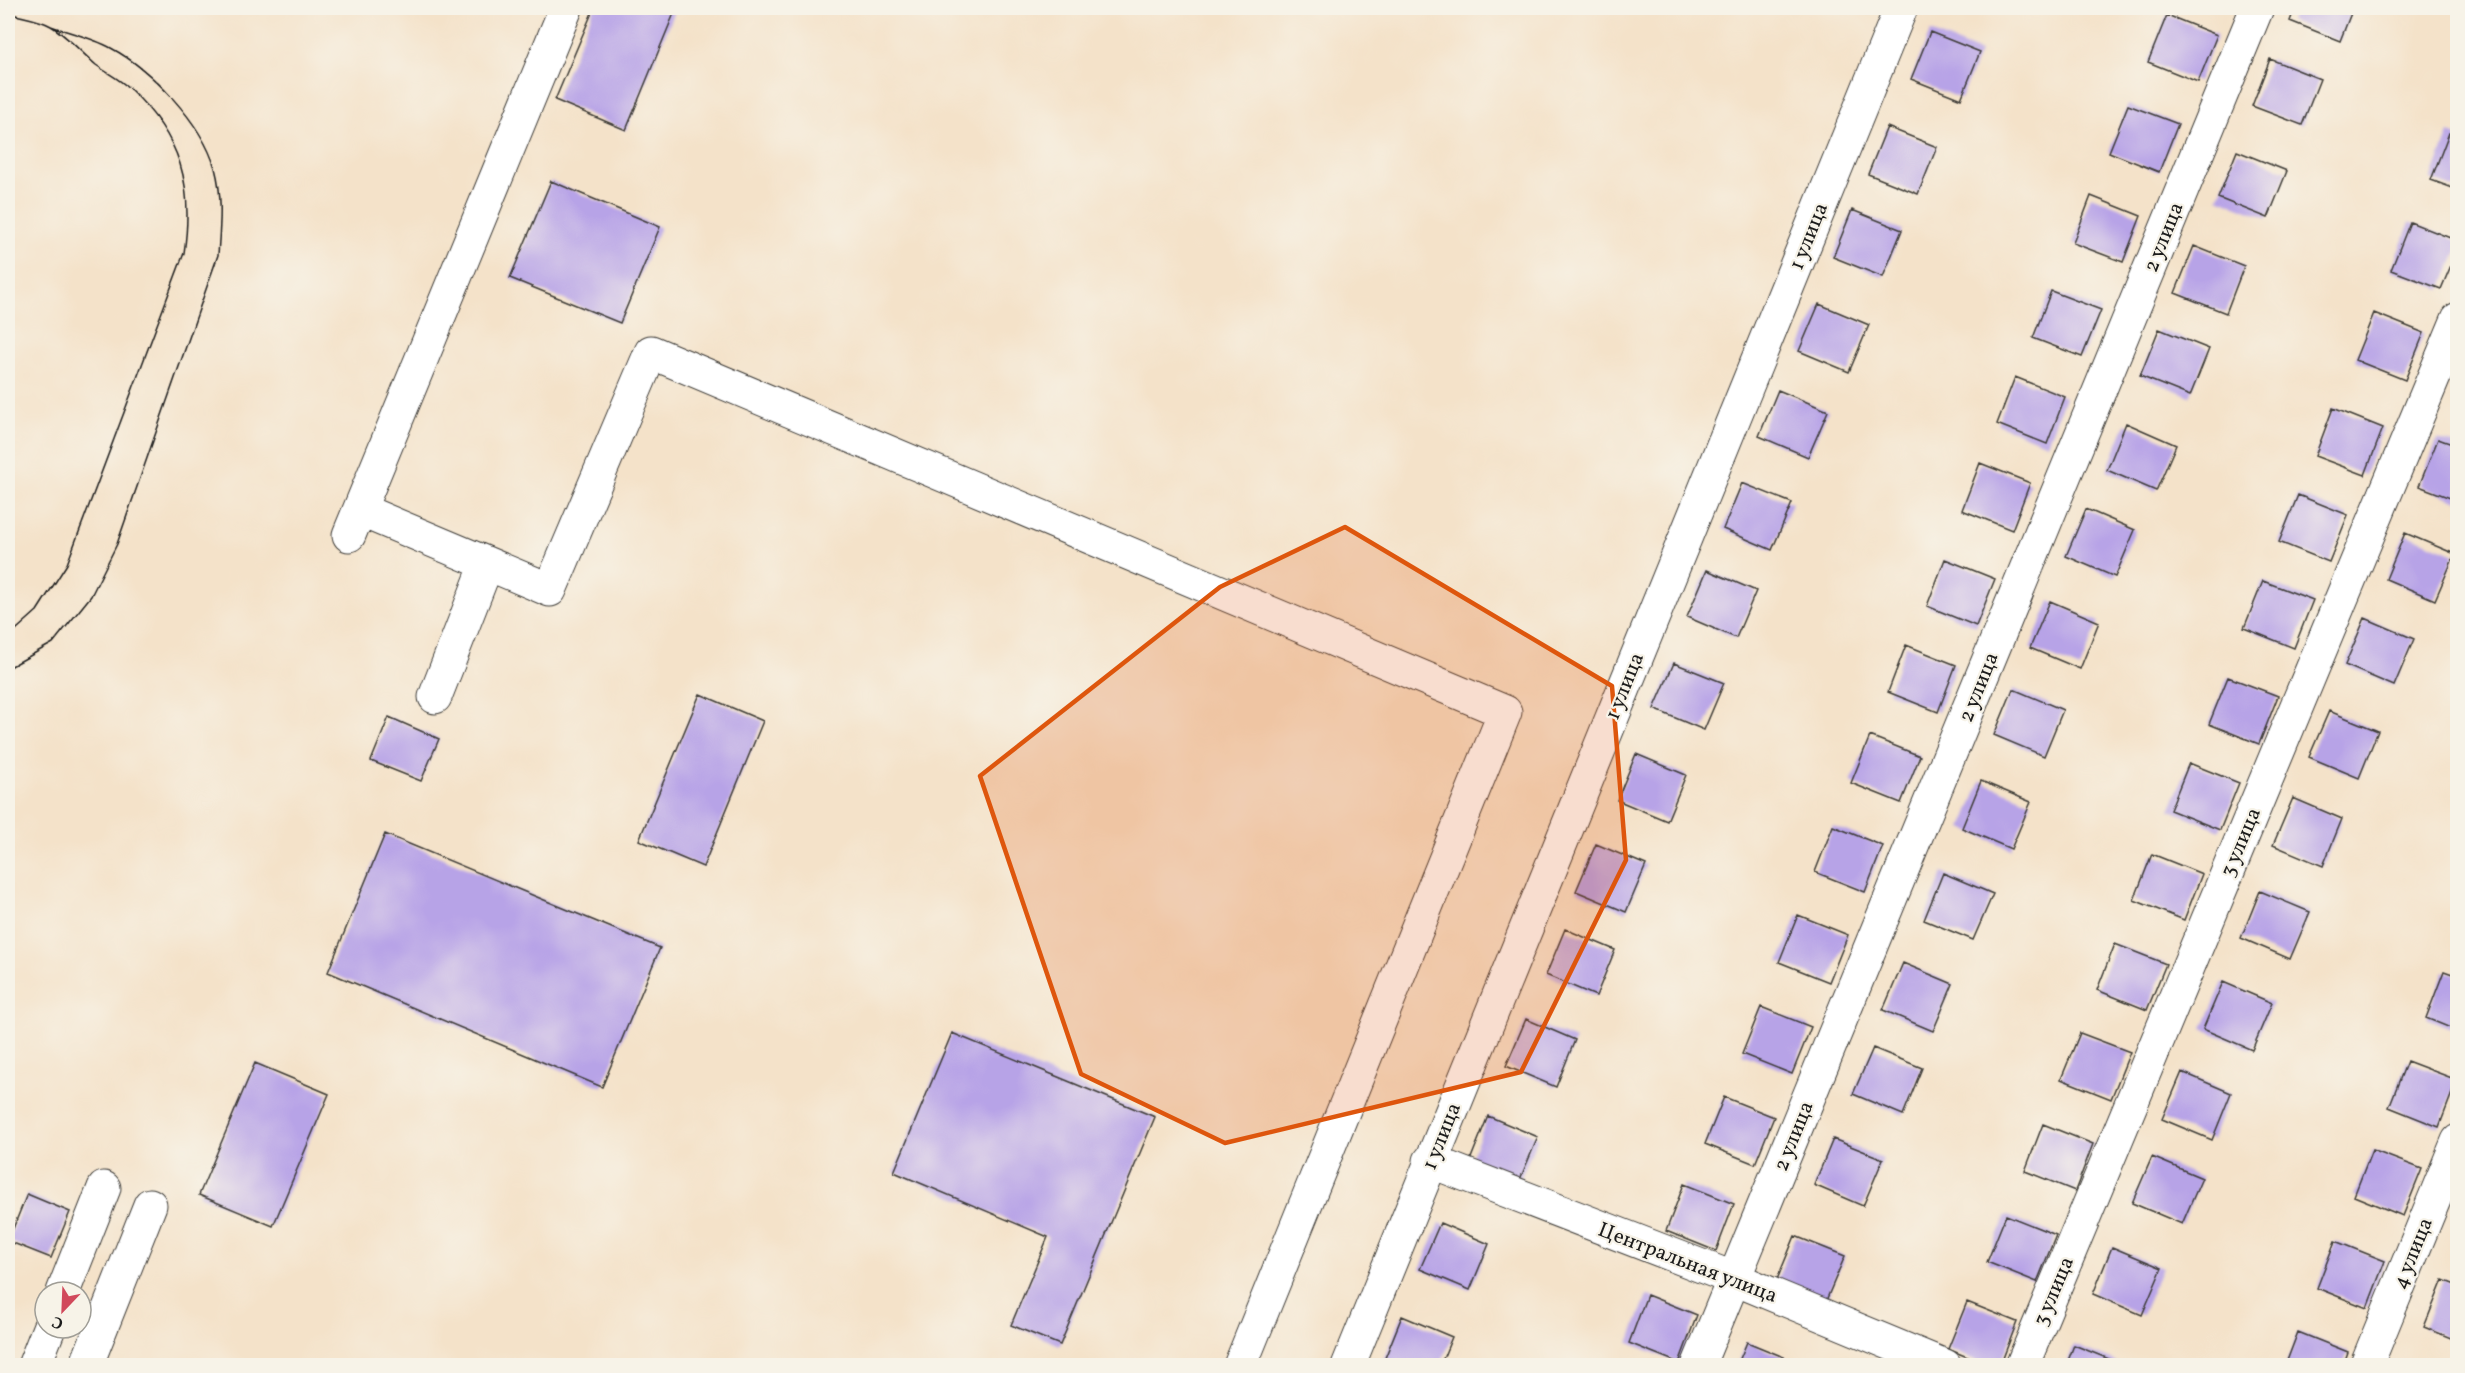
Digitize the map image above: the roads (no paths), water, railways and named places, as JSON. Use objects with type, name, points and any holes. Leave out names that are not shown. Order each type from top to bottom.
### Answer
[{"type":"street","points":[[566,8],[354,522],[487,564],[550,590],[651,352],[1505,712],[1240,1365]]},
{"type":"street","name":"1 улица","points":[[1348,1365],[1901,8]]},
{"type":"street","name":"2 улица","points":[[1698,1365],[2257,8]]},
{"type":"street","name":"3 улица","points":[[2022,1365],[2457,319]]},
{"type":"street","points":[[435,697],[487,564]]},
{"type":"street","name":"4 улица","points":[[2366,1365],[2457,1140]]},
{"type":"street","name":"Центральная улица","points":[[1430,1161],[1735,1279],[1945,1365]]},
{"type":"street","points":[[68,1280],[104,1188]]},
{"type":"street","points":[[86,1365],[150,1205]]},
{"type":"street","points":[[34,1365],[44,1340]]},
{"type":"tram line","points":[[8,13],[51,26],[96,65],[126,85],[147,107],[161,125],[180,163],[187,205],[184,253],[67,564],[37,611],[8,637]]},
{"type":"tram line","points":[[8,668],[53,643],[91,596],[117,544],[218,255],[219,244],[220,201],[215,168],[199,133],[174,99],[143,70],[111,48],[51,26]]}]
